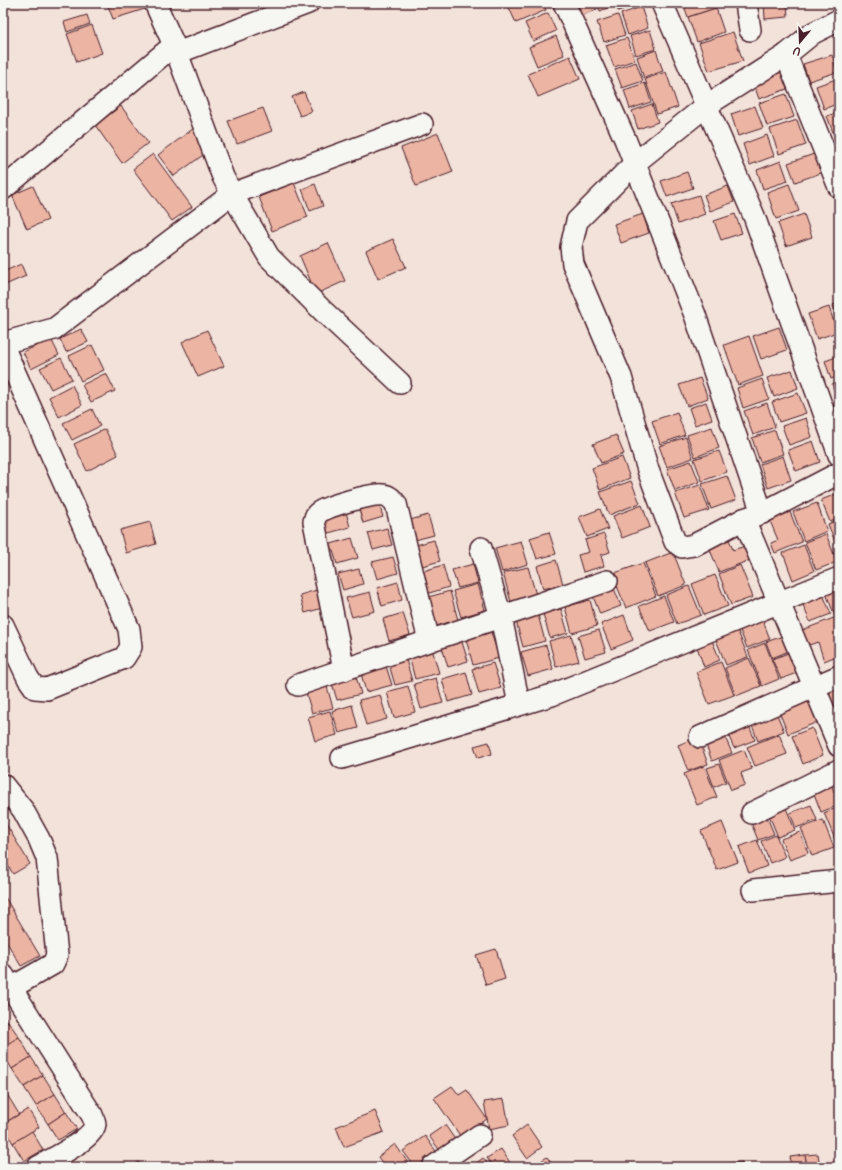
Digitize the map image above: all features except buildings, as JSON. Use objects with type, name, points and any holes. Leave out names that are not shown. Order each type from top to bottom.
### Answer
[{"type":"street","points":[[155,3],[176,49],[223,177],[269,257],[323,311],[400,383]]},
{"type":"street","points":[[3,189],[176,49],[308,3]]},
{"type":"street","points":[[564,3],[635,163],[698,323],[778,602],[839,746]]},
{"type":"street","points":[[662,3],[754,216],[839,455]]},
{"type":"street","points":[[746,3],[750,30]]},
{"type":"street","points":[[839,20],[813,34],[786,55],[706,106],[635,163],[577,221],[571,247],[573,264],[603,330],[621,377],[648,470],[675,542],[682,547],[688,547],[839,473]]},
{"type":"street","points":[[786,55],[839,187]]},
{"type":"street","points":[[3,343],[54,329],[232,194],[422,124]]},
{"type":"street","points":[[3,346],[129,630],[131,647],[124,658],[47,689],[35,688],[28,678],[3,625]]},
{"type":"street","points":[[344,670],[314,522],[316,514],[325,509],[372,496],[384,495],[392,498],[396,504],[429,641]]},
{"type":"street","points":[[481,548],[501,617],[518,704]]},
{"type":"street","points":[[342,758],[561,691],[839,578]]},
{"type":"street","points":[[298,685],[607,581]]},
{"type":"street","points":[[700,737],[839,676]]},
{"type":"street","points":[[752,813],[839,770]]},
{"type":"street","points":[[3,785],[23,810],[39,839],[47,858],[57,955],[53,964],[7,982],[92,1115],[95,1123],[92,1131],[85,1139],[38,1167]]},
{"type":"street","points":[[753,890],[839,881]]},
{"type":"street","points":[[433,1167],[480,1135]]}]
